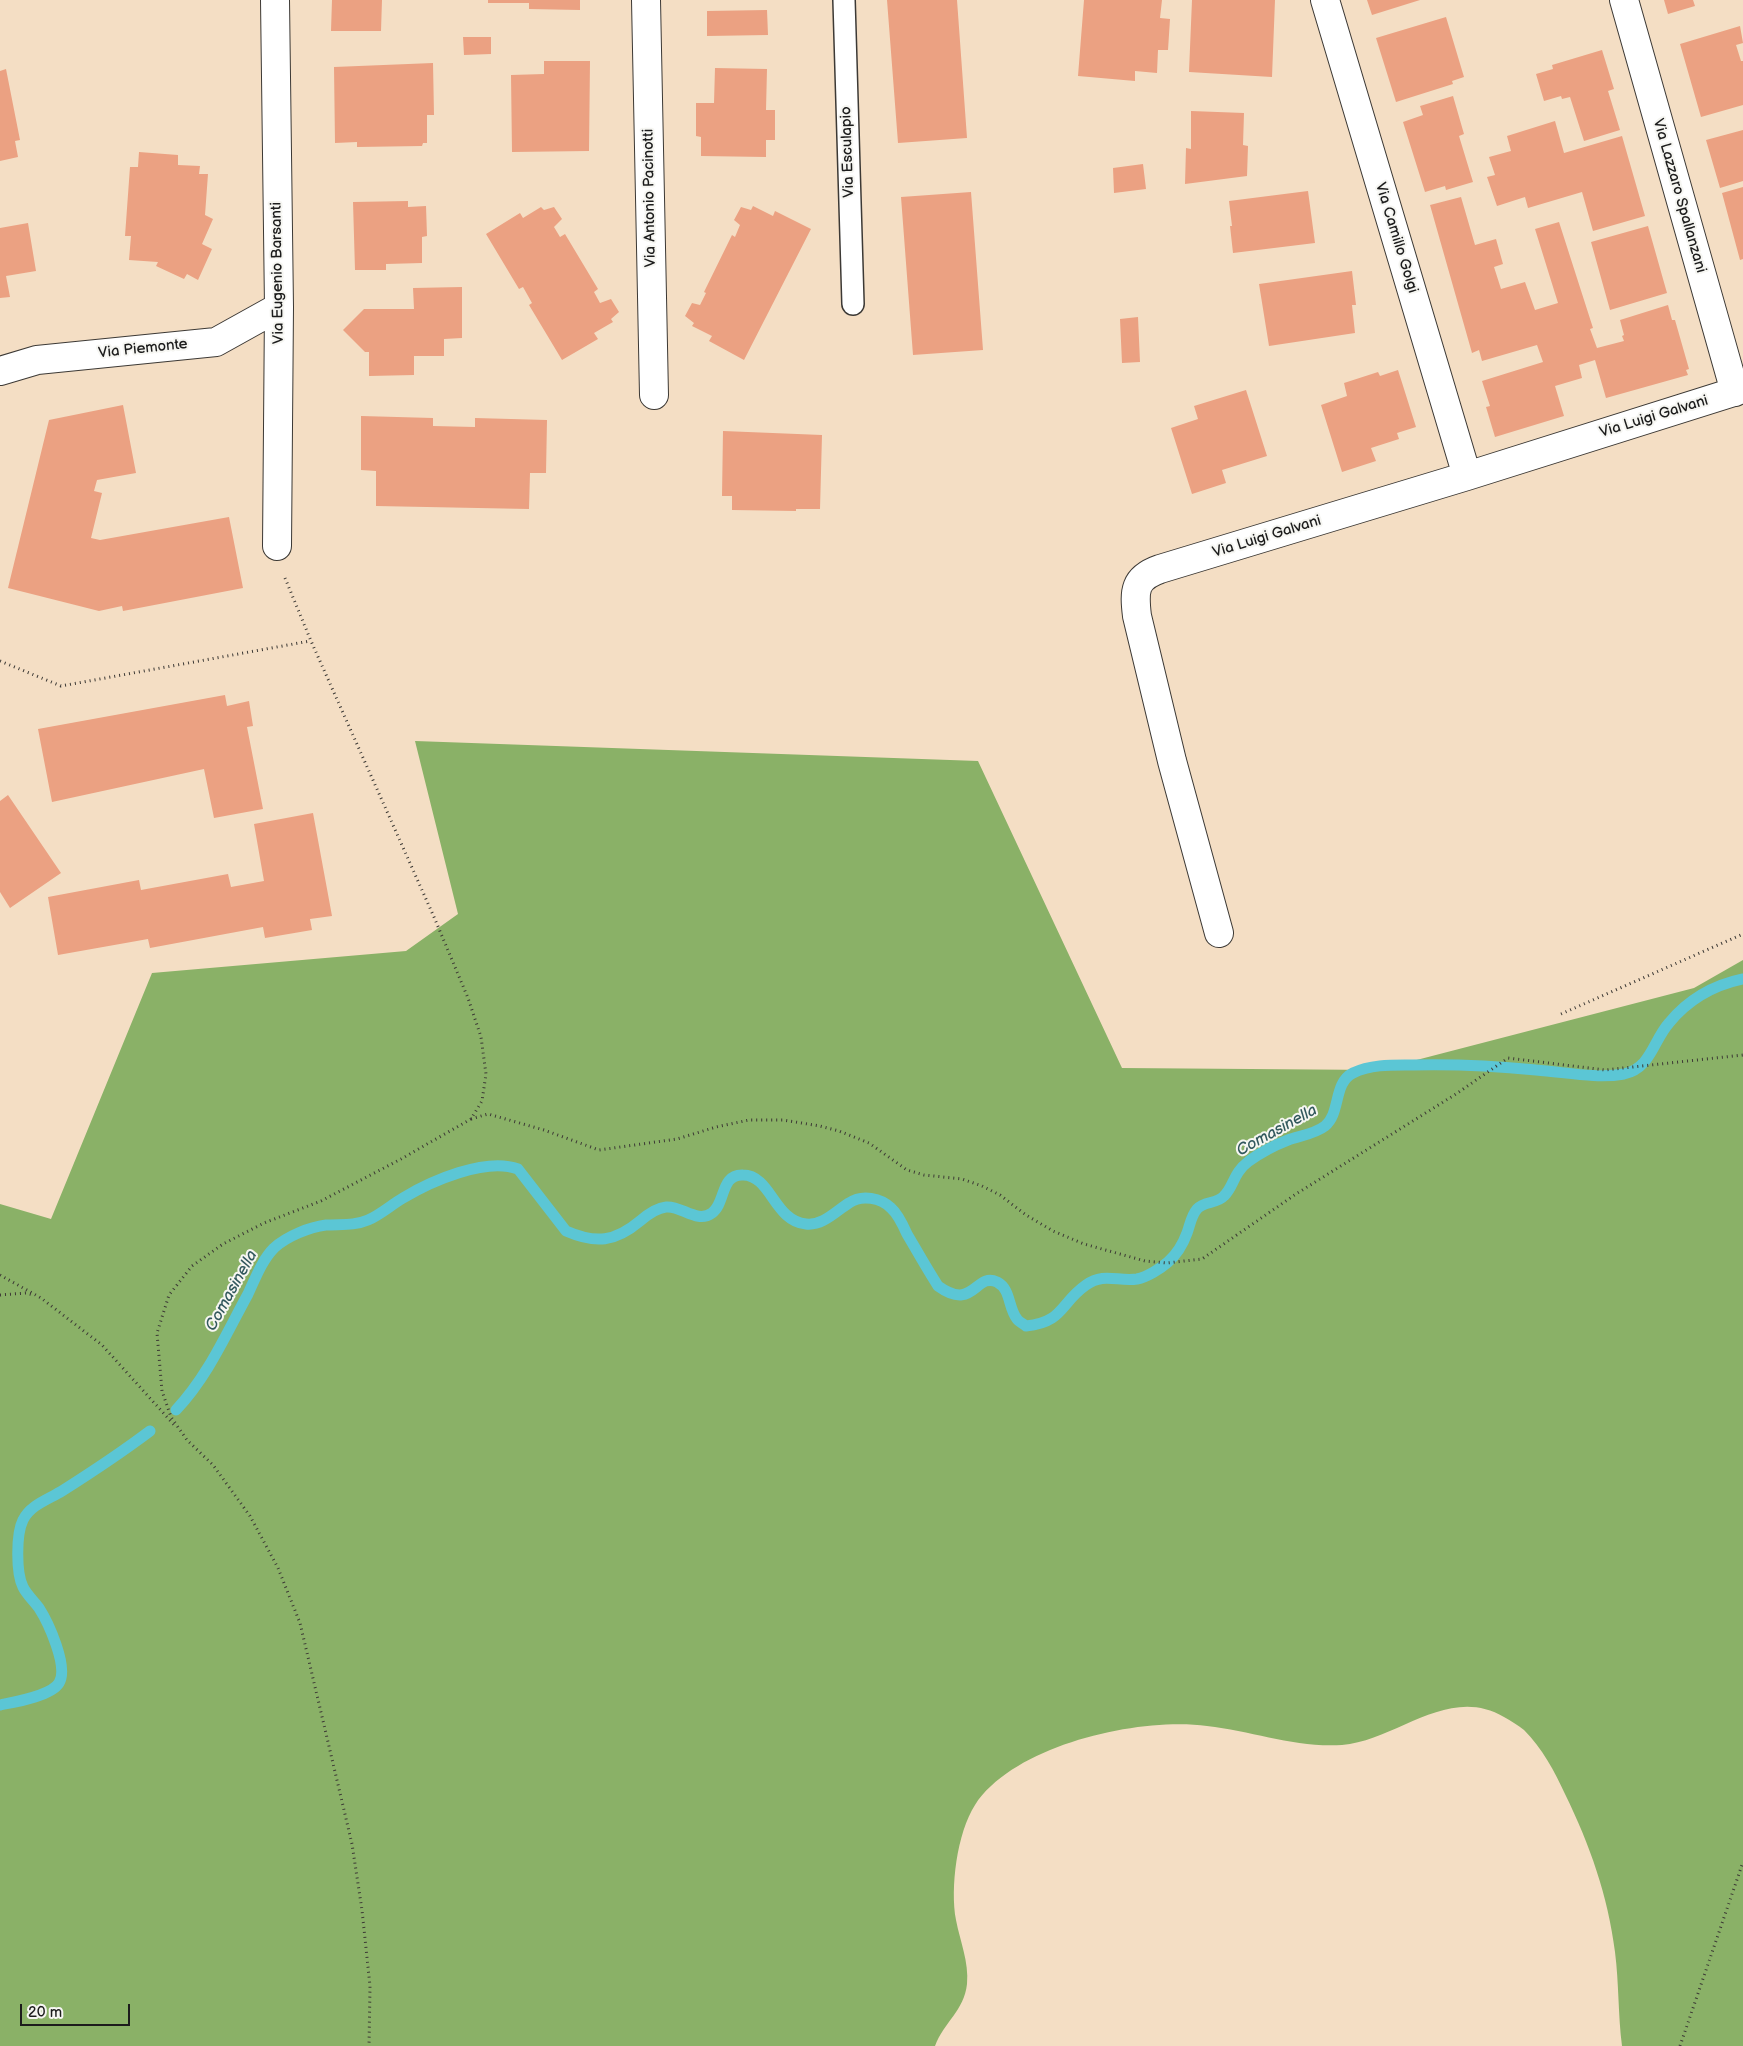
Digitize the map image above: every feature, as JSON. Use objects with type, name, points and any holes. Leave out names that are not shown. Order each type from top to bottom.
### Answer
[{"type":"street","name":"Via Eugenio Barsanti","points":[[275,0],[279,307],[277,546]]},
{"type":"street","name":"Via Antonio Pacinotti","points":[[646,0],[654,395]]},
{"type":"street","name":"Via Camillo Golgi","points":[[1325,0],[1467,476]]},
{"type":"street","name":"Via Lazzaro Spallanzani","points":[[1624,0],[1739,390]]},
{"type":"street","name":"Via Piemonte","points":[[0,371],[37,360],[216,342],[279,307]]},
{"type":"street","name":"Via Luigi Galvani","points":[[1220,933],[1172,761],[1137,616],[1136,592],[1140,580],[1144,576],[1160,569],[1467,476],[1739,390]]},
{"type":"lane","name":"Via Esculapio","points":[[844,0],[852,304]]},
{"type":"path","points":[[277,546],[286,578],[311,641],[434,917],[476,1022],[481,1038],[486,1074],[482,1101],[471,1119]]},
{"type":"path","points":[[0,660],[61,686],[311,641]]},
{"type":"path","points":[[1561,1014],[1743,934]]},
{"type":"path","points":[[187,1440],[171,1417],[162,1391],[157,1333],[170,1295],[192,1266],[223,1244],[264,1224],[321,1202],[402,1159],[471,1119],[488,1114],[544,1130],[599,1150],[677,1139],[716,1127],[748,1120],[783,1120],[820,1126],[839,1131],[869,1143],[907,1170],[924,1175],[962,1179],[982,1186],[1000,1195],[1026,1215],[1053,1231],[1084,1244],[1145,1261],[1168,1262],[1202,1259],[1296,1194],[1456,1094],[1508,1058],[1605,1070],[1743,1056]]},
{"type":"path","points":[[0,1276],[41,1298],[102,1345],[187,1440],[213,1465],[250,1516],[278,1568],[300,1623],[352,1844],[362,1910],[370,1986],[369,2046]]},
{"type":"path","points":[[0,1295],[26,1293],[41,1298]]},
{"type":"path","points":[[1680,2046],[1743,1862]]},
{"type":"green space","points":[[415,741],[978,761],[1122,1068],[1378,1070],[1694,988],[1743,960],[1743,2046],[1622,2046],[1616,1964],[1608,1911],[1597,1871],[1574,1813],[1548,1760],[1524,1730],[1504,1717],[1484,1709],[1463,1707],[1443,1710],[1383,1734],[1342,1745],[1291,1742],[1207,1726],[1179,1724],[1148,1726],[1081,1739],[1048,1751],[1019,1766],[994,1784],[975,1805],[959,1845],[956,1861],[954,1907],[967,1968],[967,1984],[962,2002],[943,2030],[935,2046],[0,2046],[0,1204],[51,1219],[152,973],[406,951],[458,914]]},
{"type":"building","points":[[332,0],[382,0],[381,31],[331,31]]},
{"type":"building","points":[[488,0],[580,0],[580,10],[529,9],[529,3],[488,3]]},
{"type":"building","points":[[887,0],[957,0],[967,138],[898,143]]},
{"type":"building","points":[[1084,0],[1162,0],[1160,18],[1170,19],[1168,50],[1158,50],[1157,73],[1135,71],[1135,81],[1078,76]]},
{"type":"building","points":[[1192,0],[1275,0],[1272,77],[1189,72]]},
{"type":"building","points":[[1367,0],[1420,0],[1372,15]]},
{"type":"building","points":[[1664,0],[1693,0],[1695,6],[1668,14]]},
{"type":"building","points":[[767,10],[768,35],[707,36],[707,11]]},
{"type":"building","points":[[1446,17],[1464,77],[1452,81],[1453,84],[1396,102],[1376,38]]},
{"type":"building","points":[[1740,26],[1743,43],[1736,45],[1741,61],[1743,61],[1743,105],[1701,117],[1680,44]]},
{"type":"building","points":[[463,37],[491,37],[491,54],[464,55]]},
{"type":"building","points":[[1602,50],[1614,89],[1608,91],[1620,130],[1584,141],[1570,97],[1562,99],[1561,96],[1544,101],[1536,74],[1553,69],[1552,65]]},
{"type":"building","points":[[544,61],[590,61],[589,151],[512,152],[511,75],[544,74]]},
{"type":"building","points":[[433,63],[434,115],[427,115],[427,143],[423,143],[422,146],[357,147],[357,142],[335,143],[334,67]]},
{"type":"building","points":[[715,68],[767,69],[766,110],[775,110],[775,140],[766,140],[766,157],[701,156],[701,137],[696,136],[696,103],[714,103]]},
{"type":"building","points":[[6,69],[20,140],[15,141],[18,157],[0,161],[0,71]]},
{"type":"building","points":[[1453,96],[1464,134],[1459,136],[1473,182],[1446,190],[1445,186],[1425,192],[1403,122],[1423,115],[1420,106]]},
{"type":"building","points":[[1191,111],[1244,113],[1243,145],[1248,146],[1247,176],[1185,184],[1186,148],[1191,149]]},
{"type":"building","points":[[1555,121],[1564,153],[1622,136],[1645,216],[1593,231],[1582,192],[1528,208],[1525,197],[1497,206],[1487,177],[1495,175],[1489,157],[1511,151],[1507,136]]},
{"type":"building","points":[[1743,130],[1743,181],[1720,188],[1706,140]]},
{"type":"building","points":[[139,152],[178,155],[178,165],[200,166],[199,174],[208,174],[205,215],[213,219],[202,244],[212,249],[198,280],[187,274],[184,279],[156,266],[158,262],[129,260],[131,236],[125,236],[130,167],[138,167]]},
{"type":"building","points":[[1143,164],[1146,189],[1114,193],[1113,168]]},
{"type":"building","points":[[1743,187],[1743,259],[1740,260],[1722,193]]},
{"type":"building","points":[[1308,191],[1315,243],[1233,253],[1229,201]]},
{"type":"building","points":[[971,192],[983,350],[913,355],[901,197]]},
{"type":"building","points":[[1461,197],[1475,245],[1496,239],[1503,264],[1494,267],[1501,289],[1525,282],[1535,310],[1558,303],[1535,229],[1559,222],[1593,328],[1590,329],[1597,348],[1624,341],[1620,320],[1668,305],[1672,320],[1675,320],[1689,369],[1686,370],[1688,375],[1606,398],[1595,360],[1579,365],[1582,378],[1555,386],[1564,416],[1495,437],[1486,407],[1490,406],[1482,381],[1543,362],[1537,345],[1482,361],[1479,350],[1472,353],[1430,205]]},
{"type":"building","points":[[408,201],[408,207],[426,206],[427,236],[422,237],[422,263],[386,264],[386,270],[355,270],[353,202]]},
{"type":"building","points":[[753,206],[773,216],[775,211],[811,229],[744,360],[709,341],[712,336],[692,326],[694,323],[685,316],[692,303],[700,305],[706,293],[704,292],[732,235],[735,237],[740,225],[734,220],[741,207],[751,210]]},
{"type":"building","points":[[541,207],[544,210],[554,207],[562,219],[554,227],[560,237],[565,234],[598,289],[594,292],[600,303],[611,299],[619,312],[611,319],[613,322],[594,333],[598,339],[562,360],[529,305],[532,303],[523,287],[519,289],[486,234],[520,213],[523,218]]},
{"type":"building","points":[[28,223],[36,271],[6,276],[10,297],[0,298],[0,228]]},
{"type":"building","points":[[1648,226],[1667,293],[1610,310],[1591,242]]},
{"type":"building","points":[[1352,271],[1356,305],[1352,305],[1355,333],[1269,346],[1259,284]]},
{"type":"building","points":[[462,287],[462,338],[444,339],[444,356],[414,356],[414,375],[369,376],[369,352],[365,352],[343,330],[364,309],[414,309],[413,288]]},
{"type":"building","points":[[1138,317],[1140,362],[1122,363],[1120,319]]},
{"type":"building","points":[[1398,370],[1416,427],[1397,433],[1399,439],[1371,448],[1376,461],[1342,472],[1321,405],[1347,396],[1344,383],[1378,372],[1380,376]]},
{"type":"building","points":[[1246,390],[1267,456],[1222,470],[1226,483],[1192,494],[1171,428],[1198,419],[1194,406]]},
{"type":"building","points":[[123,405],[136,473],[97,480],[94,491],[102,493],[91,538],[100,540],[229,517],[243,588],[123,611],[122,606],[99,611],[8,588],[49,420]]},
{"type":"building","points":[[361,416],[433,418],[433,426],[475,427],[475,418],[547,420],[546,473],[530,473],[529,509],[376,506],[376,471],[361,470]]},
{"type":"building","points":[[723,431],[822,435],[820,509],[796,509],[796,511],[732,510],[732,496],[722,496]]},
{"type":"building","points":[[225,695],[227,706],[249,701],[253,726],[247,727],[263,809],[214,818],[204,769],[52,802],[38,729]]},
{"type":"building","points":[[8,795],[61,873],[10,908],[0,892],[0,801]]},
{"type":"building","points":[[313,813],[332,916],[310,919],[312,930],[265,938],[263,927],[150,948],[148,939],[58,955],[48,897],[139,880],[141,890],[228,874],[231,887],[264,881],[254,824]]},
{"type":"waterway","name":"Comasinella","points":[[176,1410],[207,1369],[248,1294],[262,1264],[274,1248],[292,1236],[313,1228],[363,1222],[415,1191],[443,1178],[475,1168],[505,1166],[518,1169],[566,1231],[596,1239],[614,1237],[631,1228],[652,1212],[666,1207],[706,1216],[712,1213],[720,1203],[727,1184],[730,1179],[736,1176],[752,1177],[760,1182],[787,1215],[795,1221],[806,1224],[818,1223],[854,1200],[871,1198],[882,1202],[896,1213],[938,1286],[950,1293],[959,1295],[967,1294],[984,1282],[990,1280],[997,1282],[1005,1289],[1014,1315],[1026,1326],[1038,1324],[1055,1316],[1071,1298],[1093,1281],[1105,1278],[1137,1279],[1149,1275],[1165,1265],[1181,1245],[1197,1209],[1200,1206],[1221,1199],[1243,1166],[1278,1144],[1312,1133],[1325,1126],[1333,1114],[1342,1084],[1353,1073],[1367,1068],[1383,1066],[1444,1065],[1505,1067],[1591,1075],[1624,1074],[1633,1071],[1646,1060],[1669,1023],[1685,1007],[1712,989],[1743,979]]},
{"type":"waterway","points":[[0,1705],[49,1692],[59,1683],[61,1676],[59,1656],[52,1634],[39,1608],[25,1590],[19,1573],[18,1544],[23,1520],[35,1506],[84,1477],[150,1431]]}]
